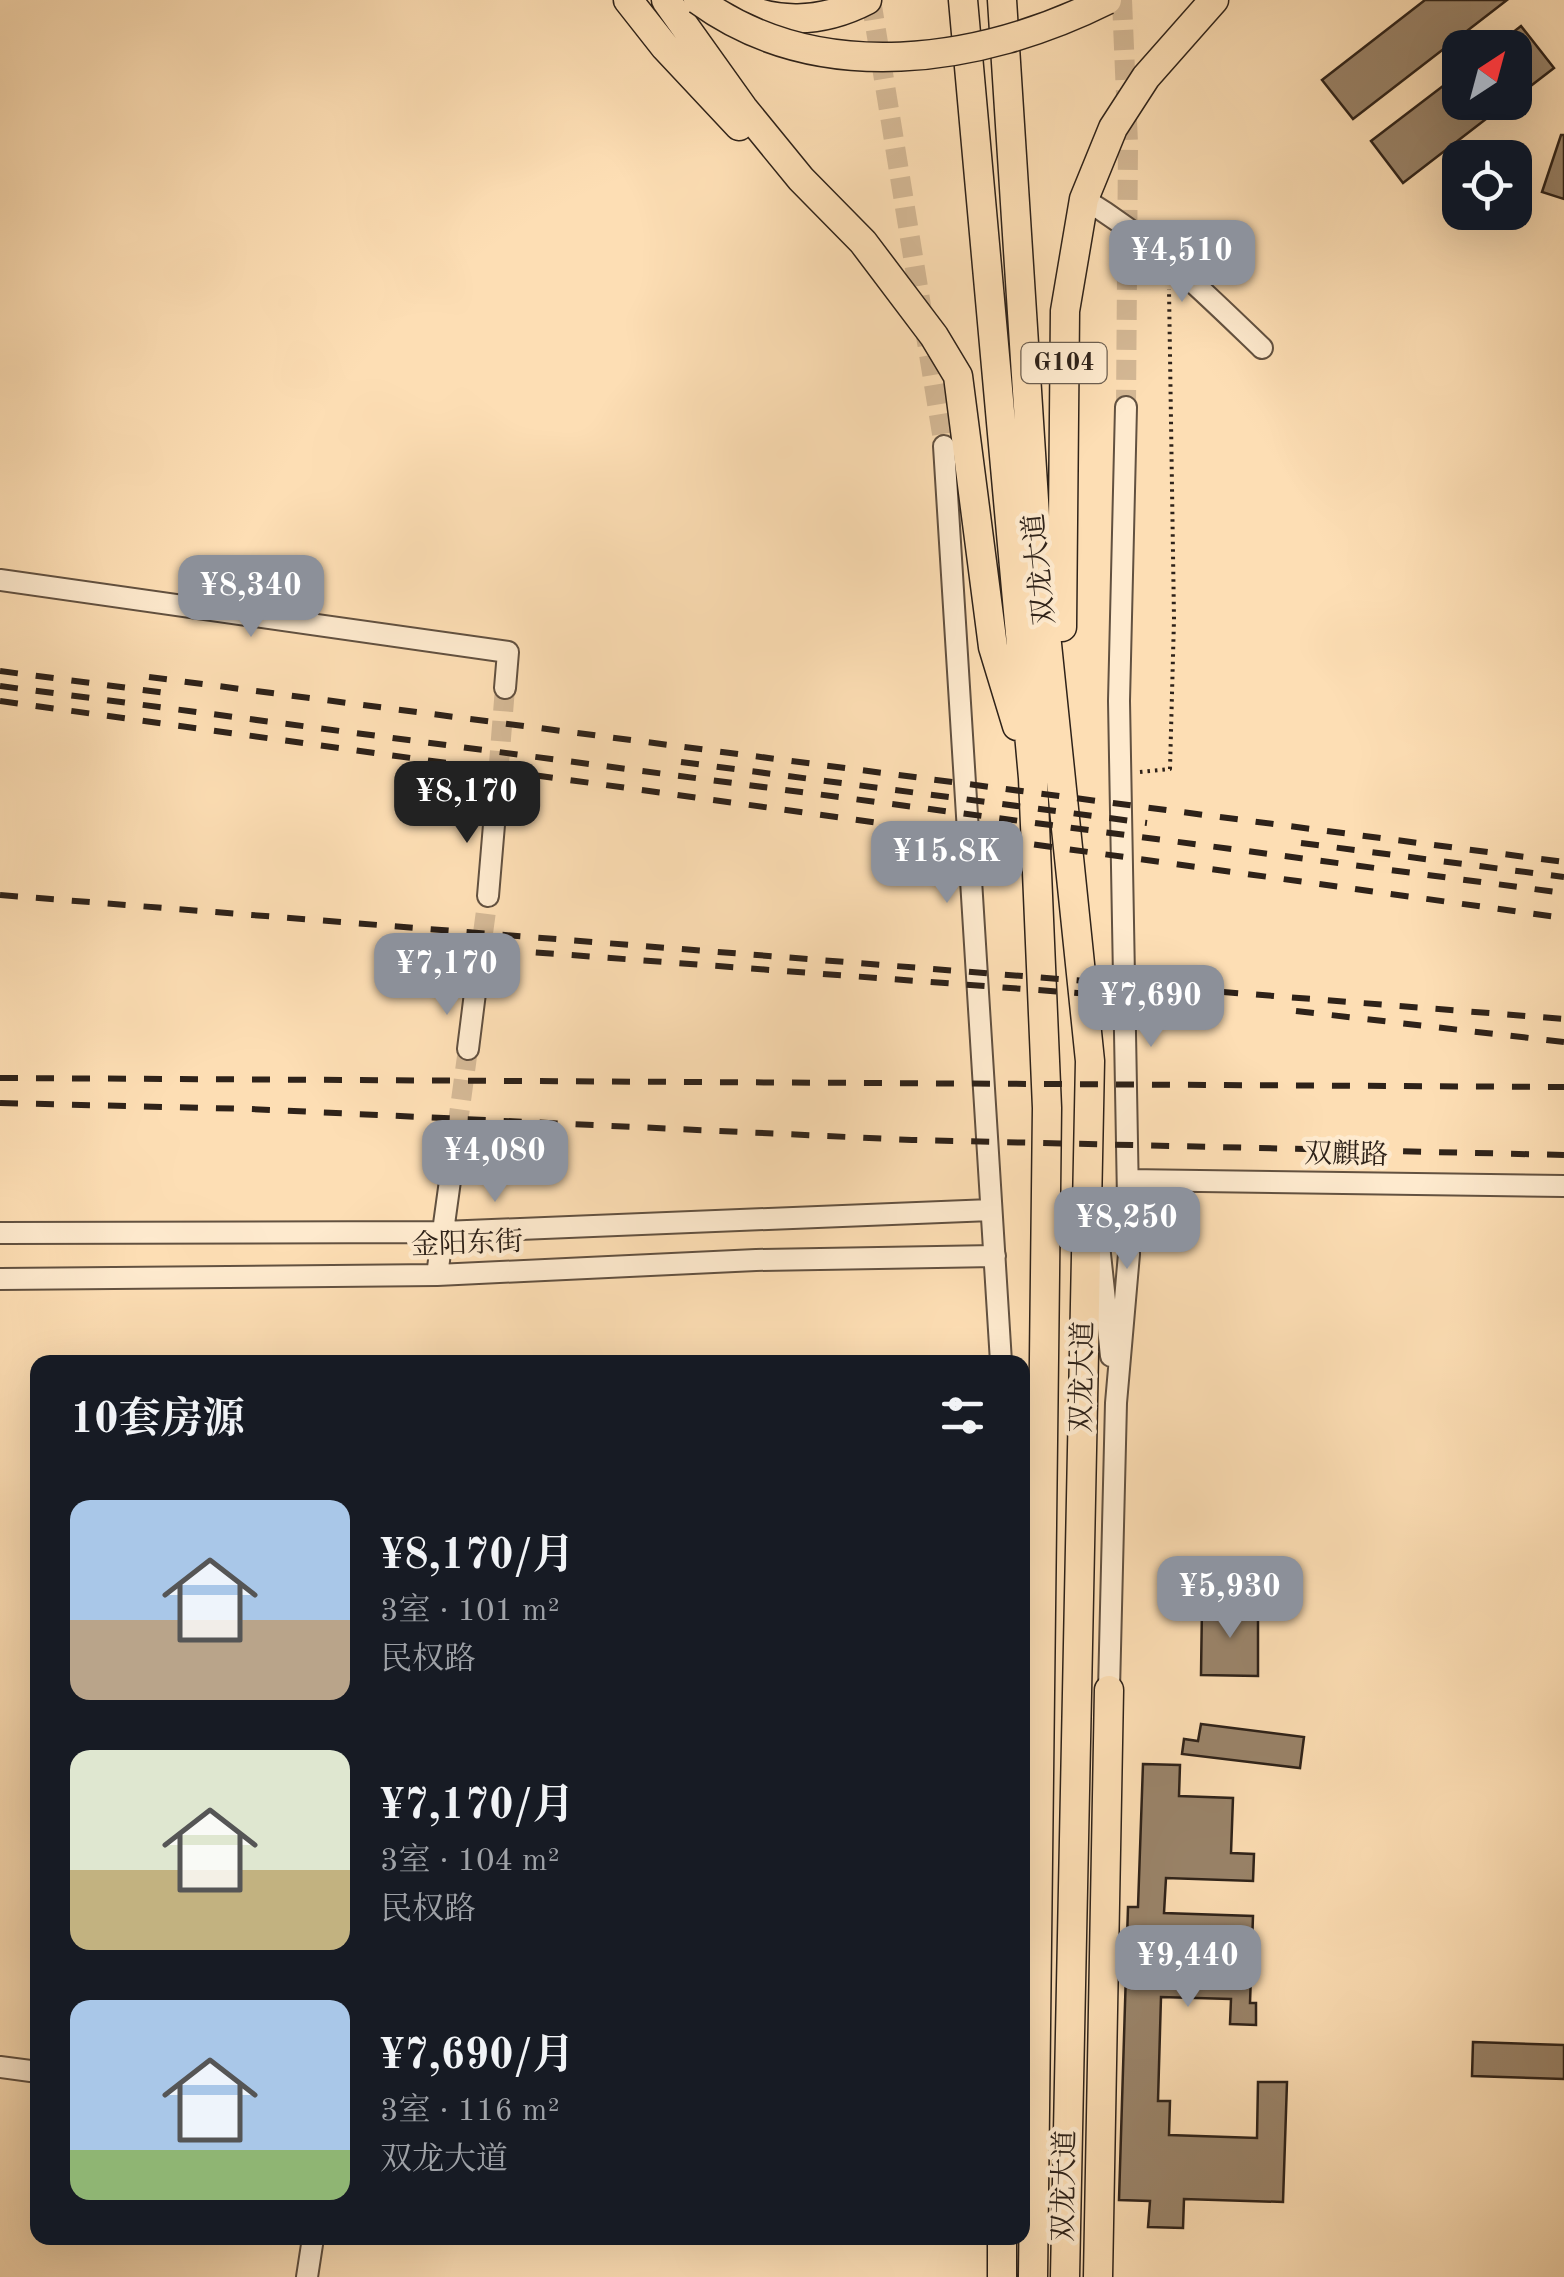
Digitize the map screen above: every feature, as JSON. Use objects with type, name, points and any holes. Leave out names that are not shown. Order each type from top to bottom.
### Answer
[{"type":"highway","points":[[628,0],[702,90],[780,167],[822,200]]},
{"type":"highway","points":[[666,0],[742,108],[863,242],[934,336],[958,376],[993,646],[1033,778]]},
{"type":"highway","points":[[698,0],[746,29],[802,48],[894,57],[984,47],[1047,27],[1107,0]]},
{"type":"highway","points":[[730,0],[750,12],[776,19],[816,18],[867,0]]},
{"type":"highway","name":"双龙大道","points":[[963,0],[1033,778],[1047,1108],[1034,2277]]},
{"type":"highway","name":"双龙大道","points":[[1002,0],[1037,547],[1063,768],[1090,1061],[1065,2277]]},
{"type":"highway","name":"G104","points":[[1063,768],[1064,311],[1084,199],[1113,128],[1146,77],[1214,0]]},
{"type":"highway","name":"双龙大道","points":[[1098,2277],[1109,1690]]},
{"type":"highway","points":[[1002,2245],[1002,2277]]},
{"type":"street","points":[[1084,199],[1132,228],[1169,258],[1262,348]]},
{"type":"street","points":[[1109,1690],[1116,1403],[1129,1254],[1120,773],[1126,407]]},
{"type":"street","points":[[944,446],[1001,1355]]},
{"type":"street","points":[[0,580],[508,652],[505,688]]},
{"type":"street","points":[[488,896],[496,801]]},
{"type":"street","points":[[468,1049],[476,994]]},
{"type":"street","points":[[1088,1146],[1116,1403]]},
{"type":"street","points":[[437,1275],[453,1159]]},
{"type":"street","name":"双麒路","points":[[1128,1180],[1564,1186]]},
{"type":"street","name":"金阳东街","points":[[0,1233],[443,1232],[991,1210]]},
{"type":"street","name":"金阳东街","points":[[0,1279],[437,1275],[756,1260],[996,1256]]},
{"type":"street","points":[[0,2067],[30,2071]]},
{"type":"street","points":[[307,2277],[312,2245]]},
{"type":"path","points":[[1120,773],[1170,769],[1174,619],[1169,258]]},
{"type":"building","points":[[1425,0],[1507,0],[1468,30],[1442,30],[1442,50],[1353,119],[1322,80]]},
{"type":"building","points":[[1532,40],[1554,68],[1532,85]]},
{"type":"building","points":[[1442,87],[1442,120],[1485,120],[1459,140],[1442,140],[1442,153],[1403,183],[1371,141]]},
{"type":"building","points":[[1564,135],[1564,199],[1542,192]]},
{"type":"building","points":[[1202,1605],[1258,1606],[1258,1676],[1201,1675]]},
{"type":"building","points":[[1201,1724],[1304,1737],[1300,1768],[1182,1754],[1184,1739],[1198,1741]]},
{"type":"building","points":[[1143,1764],[1180,1765],[1179,1796],[1233,1798],[1231,1853],[1254,1854],[1253,1881],[1166,1878],[1164,1913],[1253,1916],[1250,2003],[1256,2003],[1256,2025],[1230,2024],[1231,1999],[1161,1997],[1158,2101],[1170,2101],[1169,2135],[1257,2138],[1258,2082],[1287,2082],[1283,2202],[1184,2199],[1183,2228],[1148,2227],[1150,2201],[1119,2200],[1128,1907],[1138,1907]]},
{"type":"building","points":[[1473,2042],[1564,2045],[1564,2079],[1472,2076]]},
{"type":"tunnel","points":[[871,0],[944,446]]},
{"type":"tunnel","points":[[1122,0],[1128,143],[1126,407]]},
{"type":"tunnel","points":[[496,801],[505,688]]},
{"type":"tunnel","points":[[475,993],[488,896]]},
{"type":"tunnel","points":[[453,1159],[468,1049]]},
{"type":"railway","points":[[0,671],[166,693]]},
{"type":"railway","points":[[149,677],[1564,862]]},
{"type":"railway","points":[[0,686],[1564,893]]},
{"type":"railway","points":[[0,701],[1564,918]]},
{"type":"railway","points":[[681,762],[1147,823]]},
{"type":"railway","points":[[1301,843],[1564,877]]},
{"type":"railway","points":[[0,895],[1564,1019]]},
{"type":"railway","points":[[464,947],[1117,996]]},
{"type":"railway","points":[[1296,1011],[1564,1042]]},
{"type":"railway","points":[[0,1078],[1564,1087]]},
{"type":"railway","points":[[0,1103],[250,1109],[912,1140],[1564,1155]]}]
